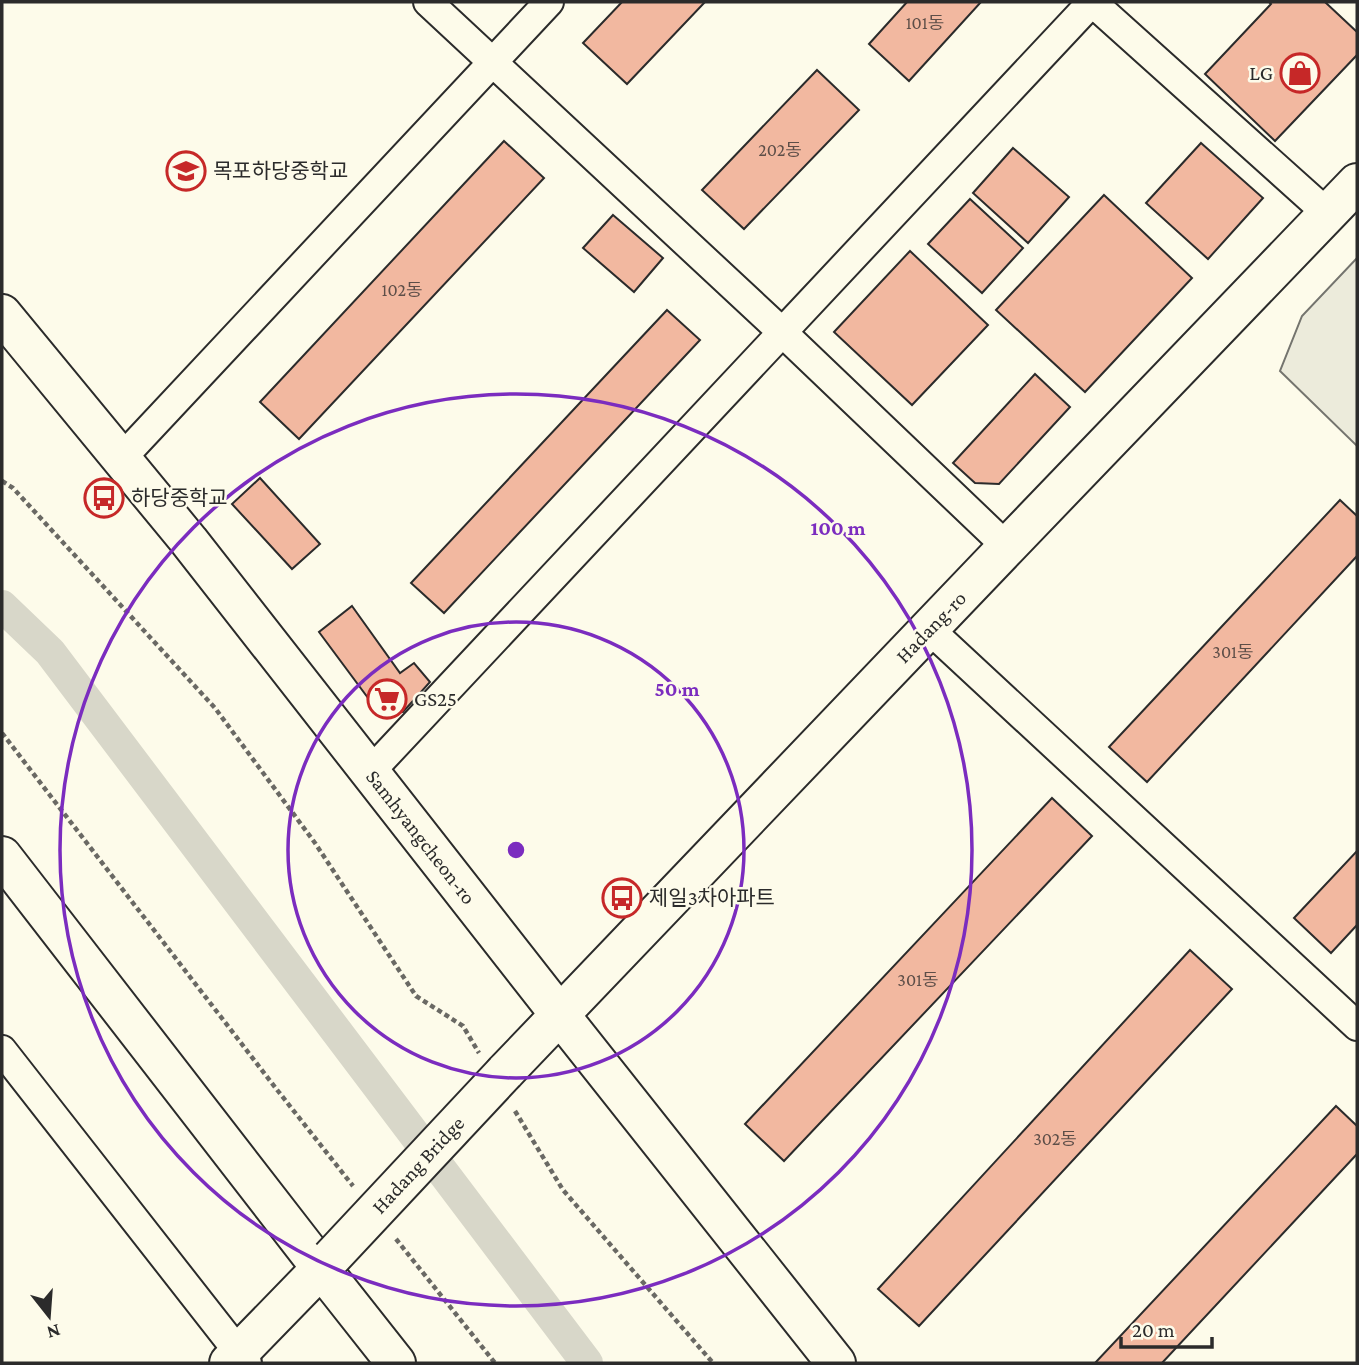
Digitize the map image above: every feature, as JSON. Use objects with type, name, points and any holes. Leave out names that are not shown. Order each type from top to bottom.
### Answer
[{"type":"street","points":[[428,2],[782,332],[1007,547]]},
{"type":"street","points":[[121,459],[549,2]]},
{"type":"street","points":[[370,772],[1092,2],[1328,214]]},
{"type":"street","name":"Hadang-ro","points":[[501,1080],[560,1015],[1357,183]]},
{"type":"street","name":"Samhyangcheon-ro","points":[[2,315],[189,541],[836,1363]]},
{"type":"street","points":[[929,629],[1357,1026]]},
{"type":"street","points":[[2,856],[326,1263],[396,1363]]},
{"type":"street","points":[[2,1051],[238,1360],[326,1263]]},
{"type":"street","name":"Hadang Bridge","points":[[326,1263],[501,1080]]},
{"type":"path","points":[[2,481],[13,488],[215,708],[315,843],[416,996],[463,1026],[501,1080],[563,1190],[713,1363]]},
{"type":"path","points":[[2,733],[356,1189]]},
{"type":"path","points":[[391,1233],[495,1363]]},
{"type":"shaded area","points":[[1357,258],[1357,446],[1280,371],[1302,316]]},
{"type":"building","points":[[622,2],[705,2],[627,84],[583,43]]},
{"type":"building","points":[[907,2],[981,2],[909,81],[869,44]]},
{"type":"building","points":[[1269,2],[1325,2],[1357,32],[1357,55],[1275,141],[1205,74],[1271,4]]},
{"type":"building","points":[[817,70],[859,110],[744,229],[702,190]]},
{"type":"building","points":[[504,141],[544,178],[299,439],[260,402]]},
{"type":"building","points":[[1201,143],[1263,198],[1208,259],[1146,203]]},
{"type":"building","points":[[1013,148],[1069,197],[1028,243],[973,193]]},
{"type":"building","points":[[1104,195],[1192,278],[1085,392],[996,310]]},
{"type":"building","points":[[970,199],[1023,248],[982,293],[928,244]]},
{"type":"building","points":[[613,215],[663,258],[634,292],[583,248]]},
{"type":"building","points":[[910,251],[988,325],[912,405],[834,332]]},
{"type":"building","points":[[667,310],[700,340],[444,613],[411,583]]},
{"type":"building","points":[[1035,374],[1070,407],[999,484],[975,483],[953,463]]},
{"type":"building","points":[[260,478],[320,544],[292,569],[232,504]]},
{"type":"building","points":[[1340,500],[1357,516],[1357,556],[1147,782],[1109,747]]},
{"type":"building","points":[[352,606],[400,673],[414,663],[430,682],[403,712],[377,710],[319,632]]},
{"type":"building","points":[[1052,798],[1092,836],[784,1161],[745,1124]]},
{"type":"building","points":[[1357,851],[1357,925],[1331,953],[1294,918]]},
{"type":"building","points":[[1190,950],[1232,989],[919,1326],[878,1289]]},
{"type":"building","points":[[1336,1106],[1357,1126],[1357,1154],[1162,1363],[1095,1363]]},
{"type":"waterway","points":[[2,606],[50,652],[587,1363]]},
{"type":"place","name":"LG","points":[[1300,73]]},
{"type":"place","name":"목포하당중학교","points":[[186,171]]},
{"type":"place","name":"하당중학교","points":[[104,498]]},
{"type":"place","name":"GS25","points":[[387,699]]},
{"type":"place","name":"제일3차아파트","points":[[622,898]]}]
